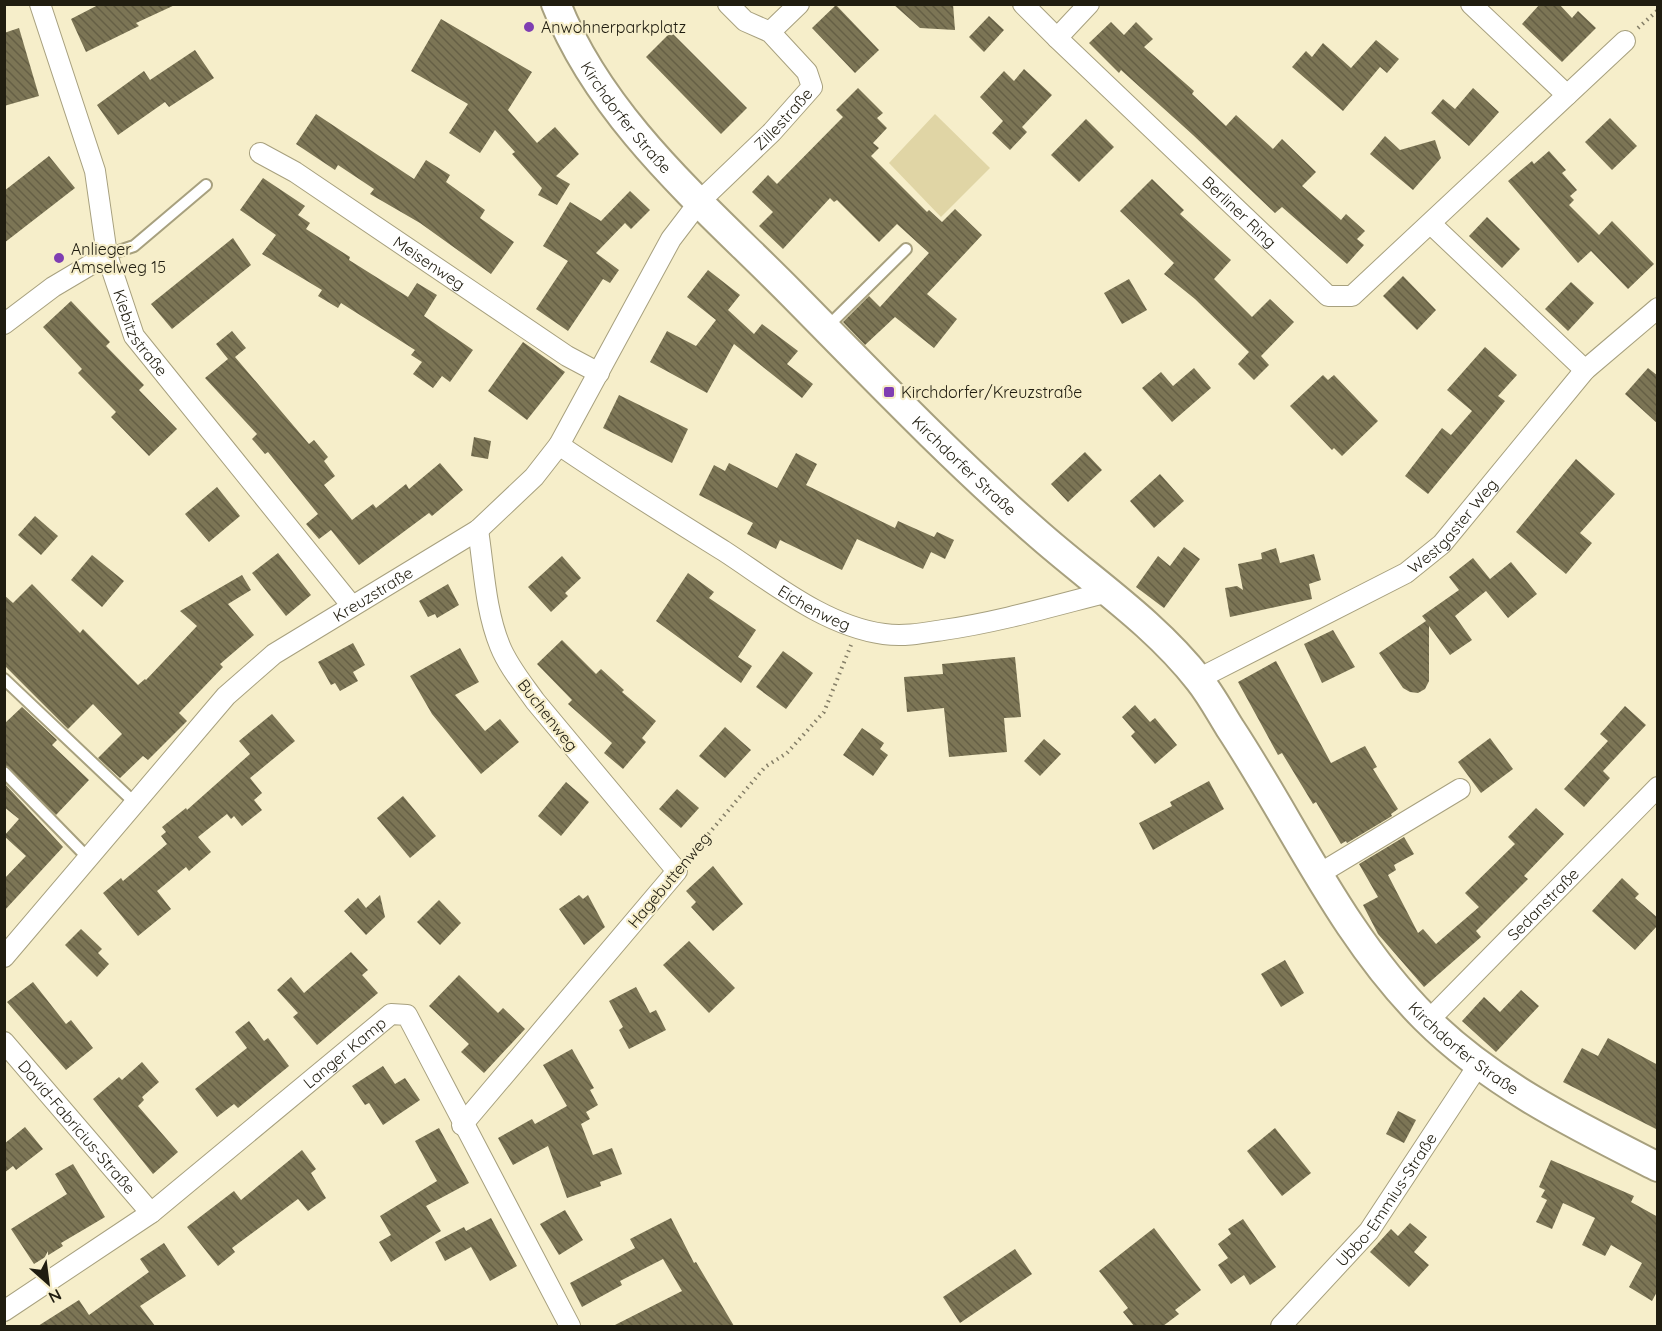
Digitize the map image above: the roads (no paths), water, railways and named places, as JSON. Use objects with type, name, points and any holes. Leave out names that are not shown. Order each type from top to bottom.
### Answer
[{"type":"street","name":"Kiebitzstraße","points":[[40,4],[95,171],[106,255],[134,336],[352,606]]},
{"type":"street","name":"Kirchdorfer Straße","points":[[556,4],[585,65],[610,104],[700,201],[963,468],[1149,628],[1198,679],[1261,775],[1353,931],[1388,979],[1428,1021],[1479,1064],[1534,1102],[1658,1167]]},
{"type":"street","points":[[728,4],[745,21],[770,32],[799,4]]},
{"type":"street","name":"Berliner Ring","points":[[1023,4],[1328,296],[1352,296],[1625,41]]},
{"type":"street","points":[[1057,38],[1089,4]]},
{"type":"street","points":[[1471,4],[1567,95]]},
{"type":"street","name":"Zillestraße","points":[[700,201],[772,132],[812,87],[807,72],[770,32]]},
{"type":"street","name":"Meisenweg","points":[[260,153],[296,172],[567,356],[599,373]]},
{"type":"street","name":"Kreuzstraße","points":[[4,957],[226,696],[248,674],[274,654],[478,530],[534,477],[559,445],[671,239],[700,201]]},
{"type":"street","points":[[1431,224],[1585,370]]},
{"type":"street","points":[[4,324],[53,287],[106,255]]},
{"type":"street","name":"Westgaster Weg","points":[[1198,679],[1406,573],[1442,544],[1585,370],[1658,309]]},
{"type":"street","name":"Eichenweg","points":[[559,445],[634,496],[790,594],[830,617],[857,628],[885,634],[911,635],[1017,617],[1108,592]]},
{"type":"street","name":"Buchenweg","points":[[478,530],[493,626],[501,647],[516,674],[535,701],[677,871]]},
{"type":"street","name":"Sedanstraße","points":[[1428,1021],[1658,787]]},
{"type":"street","points":[[1319,874],[1460,789]]},
{"type":"street","name":"Hagebuttenweg","points":[[462,1125],[677,871]]},
{"type":"street","name":"Langer Kamp","points":[[4,1311],[151,1213],[391,1014],[407,1015],[462,1125],[570,1326]]},
{"type":"street","name":"David-Fabricius-Straße","points":[[4,1042],[151,1213]]},
{"type":"street","name":"Ubbo-Emmius-Straße","points":[[1281,1326],[1369,1231],[1479,1064]]},
{"type":"lane","points":[[106,255],[134,246],[206,185]]},
{"type":"lane","points":[[826,328],[906,249]]},
{"type":"lane","points":[[4,679],[135,803]]},
{"type":"lane","points":[[4,772],[88,858]]},
{"type":"place","name":"Anwohnerparkplatz","points":[[529,27]]},
{"type":"place","name":"Anlieger Amselweg 15","points":[[59,258]]},
{"type":"place","name":"Kirchdorfer/Kreuzstraße","points":[[889,392]]}]
